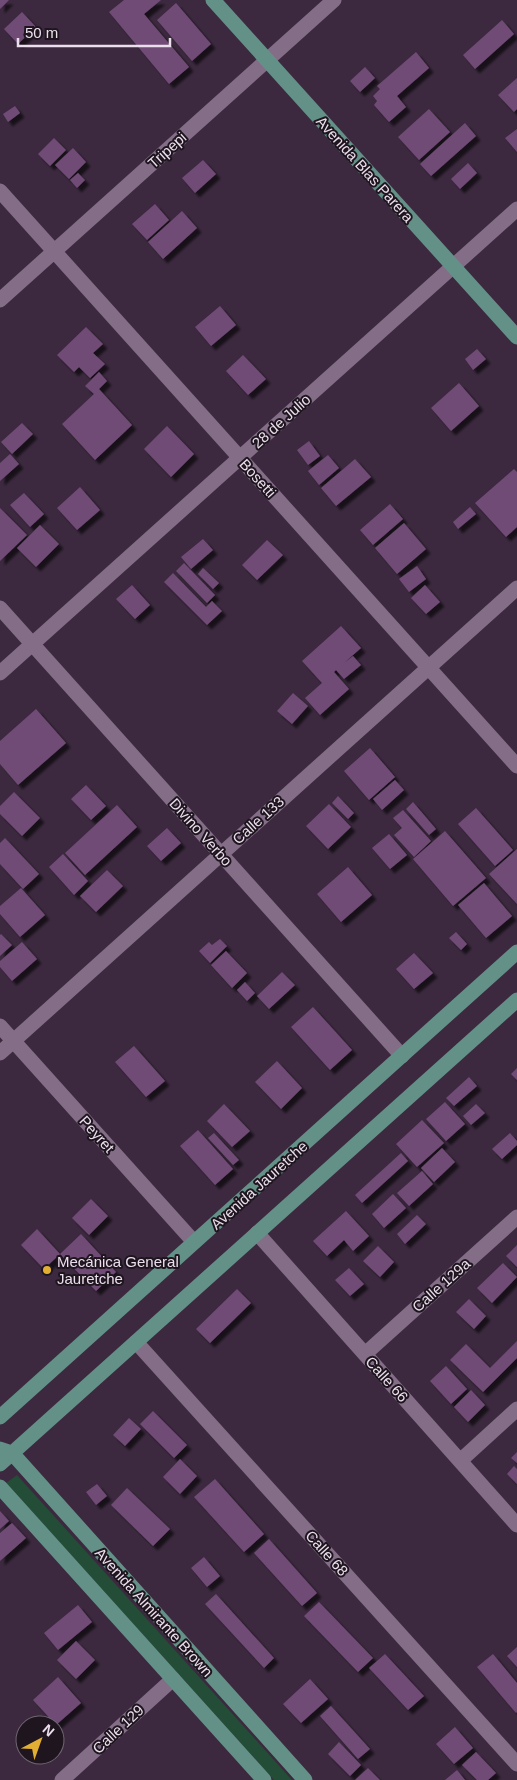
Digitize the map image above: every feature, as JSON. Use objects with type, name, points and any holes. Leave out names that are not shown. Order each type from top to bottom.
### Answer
[{"type":"main road","name":"Avenida Blas Parera","points":[[213,0],[517,337]]},
{"type":"main road","name":"Avenida Jauretche","points":[[0,1417],[517,952]]},
{"type":"main road","points":[[0,1464],[6,1451],[136,1342],[517,1000]]},
{"type":"main road","name":"Avenida Almirante Brown","points":[[6,1451],[305,1780]]},
{"type":"main road","name":"Avenida Almirante Brown","points":[[0,1487],[264,1780]]},
{"type":"street","name":"Tripepi","points":[[0,300],[334,0]]},
{"type":"street","name":"Bosetti","points":[[0,191],[517,766]]},
{"type":"street","name":"28 de Julio","points":[[0,673],[517,209]]},
{"type":"street","name":"Calle 133","points":[[0,1052],[517,588]]},
{"type":"street","name":"Divino Verbo","points":[[0,608],[402,1056]]},
{"type":"street","name":"Peyret","points":[[0,1026],[194,1242]]},
{"type":"street","name":"Calle 129a","points":[[365,1354],[517,1217]]},
{"type":"street","name":"Calle 66","points":[[257,1233],[517,1525]]},
{"type":"street","name":"Calle 68","points":[[136,1342],[517,1764]]},
{"type":"street","points":[[460,1461],[517,1410]]},
{"type":"street","name":"Calle 129","points":[[62,1780],[173,1679]]},
{"type":"green space","points":[[17,1475],[292,1780],[274,1780],[6,1483]]},
{"type":"building","points":[[0,0],[9,0],[0,9]]},
{"type":"building","points":[[124,0],[161,0],[144,14],[189,67],[169,84],[109,12]]},
{"type":"building","points":[[176,3],[211,44],[192,61],[157,20]]},
{"type":"building","points":[[22,12],[36,27],[18,44],[4,29]]},
{"type":"building","points":[[502,20],[514,34],[475,69],[463,55]]},
{"type":"building","points":[[416,52],[429,68],[397,96],[406,107],[389,122],[374,105],[377,101],[373,96],[380,89],[377,86]]},
{"type":"building","points":[[365,67],[375,78],[360,92],[350,81]]},
{"type":"building","points":[[517,78],[517,109],[514,112],[498,95]]},
{"type":"building","points":[[15,106],[20,113],[8,122],[3,114]]},
{"type":"building","points":[[429,109],[450,132],[419,160],[398,137]]},
{"type":"building","points":[[465,123],[476,136],[431,176],[420,164]]},
{"type":"building","points":[[517,129],[517,152],[505,138]]},
{"type":"building","points":[[54,138],[66,150],[50,166],[38,154]]},
{"type":"building","points":[[73,148],[86,162],[69,179],[55,165]]},
{"type":"building","points":[[203,160],[216,174],[195,193],[182,178]]},
{"type":"building","points":[[468,163],[477,173],[460,189],[451,179]]},
{"type":"building","points":[[78,173],[85,180],[77,188],[70,180]]},
{"type":"building","points":[[155,204],[169,220],[147,240],[132,224]]},
{"type":"building","points":[[182,211],[197,228],[163,259],[148,242]]},
{"type":"building","points":[[220,306],[236,325],[211,346],[195,327]]},
{"type":"building","points":[[86,327],[103,344],[93,353],[105,364],[90,378],[79,367],[74,372],[57,355]]},
{"type":"building","points":[[477,349],[486,359],[473,370],[465,359]]},
{"type":"building","points":[[243,355],[266,379],[248,395],[226,371]]},
{"type":"building","points":[[99,372],[107,381],[99,389],[132,425],[95,460],[62,424],[94,394],[85,386]]},
{"type":"building","points":[[459,383],[479,406],[451,431],[431,408]]},
{"type":"building","points":[[22,423],[33,434],[12,454],[1,442]]},
{"type":"building","points":[[167,426],[194,454],[171,477],[144,449]]},
{"type":"building","points":[[309,441],[320,456],[308,465],[297,450]]},
{"type":"building","points":[[10,454],[19,464],[0,481],[0,463]]},
{"type":"building","points":[[328,455],[339,468],[319,485],[308,471]]},
{"type":"building","points":[[355,459],[371,477],[336,506],[321,488]]},
{"type":"building","points":[[514,469],[517,472],[517,527],[506,537],[475,503]]},
{"type":"building","points":[[80,487],[100,510],[77,530],[57,508]]},
{"type":"building","points":[[24,493],[44,514],[30,527],[10,505]]},
{"type":"building","points":[[390,504],[403,519],[373,545],[360,530]]},
{"type":"building","points":[[470,507],[476,514],[458,529],[453,522]]},
{"type":"building","points":[[0,508],[27,535],[0,561]]},
{"type":"building","points":[[404,523],[426,549],[397,574],[375,548]]},
{"type":"building","points":[[40,525],[59,544],[36,567],[17,548]]},
{"type":"building","points":[[203,539],[213,550],[191,569],[181,557]]},
{"type":"building","points":[[267,540],[283,555],[257,580],[242,565]]},
{"type":"building","points":[[184,563],[215,595],[207,603],[176,571]]},
{"type":"building","points":[[417,566],[426,579],[409,592],[399,579]]},
{"type":"building","points":[[203,568],[219,583],[213,589],[198,574]]},
{"type":"building","points":[[173,573],[206,607],[212,601],[222,611],[207,625],[164,582]]},
{"type":"building","points":[[132,585],[150,605],[135,619],[116,599]]},
{"type":"building","points":[[425,585],[440,602],[426,614],[411,598]]},
{"type":"building","points":[[341,626],[361,648],[344,663],[353,656],[361,665],[344,679],[336,670],[334,672],[349,689],[320,715],[305,698],[322,683],[302,661]]},
{"type":"building","points":[[293,693],[308,706],[292,724],[277,711]]},
{"type":"building","points":[[36,709],[66,743],[18,785],[0,764],[0,741]]},
{"type":"building","points":[[370,748],[395,777],[369,800],[344,771]]},
{"type":"building","points":[[395,780],[404,790],[382,810],[373,799]]},
{"type":"building","points":[[86,785],[106,806],[91,820],[71,799]]},
{"type":"building","points":[[14,792],[40,818],[22,836],[0,814],[0,806]]},
{"type":"building","points":[[338,796],[354,813],[348,819],[332,803]]},
{"type":"building","points":[[413,802],[436,829],[429,835],[406,809]]},
{"type":"building","points":[[329,804],[351,827],[328,849],[306,826]]},
{"type":"building","points":[[117,805],[137,827],[85,875],[65,853]]},
{"type":"building","points":[[476,808],[513,850],[495,866],[458,824]]},
{"type":"building","points":[[403,810],[431,841],[414,857],[394,835],[402,828],[393,818]]},
{"type":"building","points":[[167,828],[181,843],[161,861],[147,846]]},
{"type":"building","points":[[445,831],[486,878],[453,906],[413,859]]},
{"type":"building","points":[[389,834],[407,855],[390,869],[372,848]]},
{"type":"building","points":[[5,838],[39,874],[23,889],[0,864],[0,843]]},
{"type":"building","points":[[517,849],[517,904],[489,874]]},
{"type":"building","points":[[63,854],[88,881],[74,895],[49,867]]},
{"type":"building","points":[[348,867],[372,895],[341,922],[317,894]]},
{"type":"building","points":[[107,870],[123,886],[96,912],[80,896]]},
{"type":"building","points":[[484,883],[512,916],[486,938],[458,905]]},
{"type":"building","points":[[21,888],[45,915],[20,937],[0,914],[0,906]]},
{"type":"building","points":[[456,932],[467,944],[461,950],[449,938]]},
{"type":"building","points":[[0,935],[12,945],[0,956]]},
{"type":"building","points":[[220,939],[227,946],[210,963],[199,951],[209,942],[212,945]]},
{"type":"building","points":[[22,942],[37,959],[12,981],[0,967],[0,961]]},
{"type":"building","points":[[226,951],[247,973],[232,988],[211,965]]},
{"type":"building","points":[[414,953],[433,973],[414,989],[396,969]]},
{"type":"building","points":[[282,972],[295,985],[269,1009],[257,996]]},
{"type":"building","points":[[245,982],[255,993],[247,1001],[237,990]]},
{"type":"building","points":[[313,1007],[352,1050],[330,1070],[291,1027]]},
{"type":"building","points":[[134,1046],[165,1081],[146,1097],[115,1062]]},
{"type":"building","points":[[277,1061],[302,1088],[281,1109],[255,1082]]},
{"type":"building","points":[[517,1068],[517,1080],[511,1074]]},
{"type":"building","points":[[469,1077],[477,1086],[454,1106],[446,1098]]},
{"type":"building","points":[[445,1102],[465,1124],[446,1141],[426,1119]]},
{"type":"building","points":[[224,1104],[250,1131],[232,1147],[207,1121]]},
{"type":"building","points":[[476,1104],[485,1113],[471,1125],[463,1116]]},
{"type":"building","points":[[422,1120],[444,1143],[417,1167],[396,1144]]},
{"type":"building","points":[[198,1130],[233,1169],[215,1185],[180,1146]]},
{"type":"building","points":[[214,1133],[239,1160],[233,1165],[208,1138]]},
{"type":"building","points":[[510,1133],[517,1141],[517,1145],[502,1159],[492,1149]]},
{"type":"building","points":[[442,1148],[455,1162],[434,1182],[421,1168]]},
{"type":"building","points":[[401,1153],[408,1161],[362,1203],[355,1195]]},
{"type":"building","points":[[422,1171],[433,1184],[409,1206],[397,1193]]},
{"type":"building","points":[[393,1194],[406,1208],[384,1228],[372,1214]]},
{"type":"building","points":[[91,1199],[108,1216],[89,1235],[72,1218]]},
{"type":"building","points":[[346,1211],[369,1236],[353,1251],[344,1240],[327,1256],[313,1241]]},
{"type":"building","points":[[417,1215],[426,1224],[405,1244],[397,1234]]},
{"type":"building","points":[[37,1229],[60,1254],[44,1269],[21,1245]]},
{"type":"building","points":[[81,1234],[116,1272],[96,1291],[60,1254]]},
{"type":"building","points":[[517,1245],[517,1267],[506,1256]]},
{"type":"building","points":[[378,1246],[394,1262],[380,1277],[363,1261]]},
{"type":"building","points":[[503,1263],[517,1277],[492,1303],[477,1288]]},
{"type":"building","points":[[349,1268],[364,1284],[350,1296],[335,1280]]},
{"type":"building","points":[[237,1289],[251,1303],[210,1343],[196,1329]]},
{"type":"building","points":[[469,1299],[486,1316],[474,1329],[456,1312]]},
{"type":"building","points":[[517,1341],[517,1358],[483,1392],[450,1360],[466,1344],[490,1368]]},
{"type":"building","points":[[446,1366],[467,1389],[451,1404],[430,1381]]},
{"type":"building","points":[[471,1390],[485,1405],[468,1422],[454,1407]]},
{"type":"building","points":[[153,1411],[187,1445],[174,1458],[140,1424]]},
{"type":"building","points":[[129,1418],[141,1429],[125,1446],[113,1435]]},
{"type":"building","points":[[517,1452],[517,1463],[511,1458]]},
{"type":"building","points":[[180,1459],[197,1476],[180,1494],[163,1477]]},
{"type":"building","points":[[514,1466],[517,1469],[517,1484],[507,1474]]},
{"type":"building","points":[[215,1479],[264,1534],[244,1552],[194,1497]]},
{"type":"building","points":[[97,1484],[107,1496],[96,1505],[86,1492]]},
{"type":"building","points":[[127,1488],[170,1529],[153,1546],[111,1505]]},
{"type":"building","points":[[0,1511],[9,1521],[0,1529]]},
{"type":"building","points":[[12,1523],[26,1538],[0,1561],[0,1533]]},
{"type":"building","points":[[269,1539],[317,1593],[302,1606],[254,1553]]},
{"type":"building","points":[[204,1557],[220,1576],[207,1587],[191,1568]]},
{"type":"building","points":[[216,1594],[274,1658],[264,1668],[205,1604]]},
{"type":"building","points":[[319,1602],[373,1658],[358,1672],[304,1616]]},
{"type":"building","points":[[78,1605],[92,1622],[58,1650],[44,1633]]},
{"type":"building","points":[[76,1641],[95,1660],[76,1679],[57,1660]]},
{"type":"building","points":[[517,1647],[517,1667],[507,1656]]},
{"type":"building","points":[[385,1654],[424,1696],[408,1710],[369,1668]]},
{"type":"building","points":[[493,1654],[517,1683],[516,1713],[477,1667]]},
{"type":"building","points":[[58,1677],[81,1703],[65,1717],[65,1715],[47,1715],[33,1700]]},
{"type":"building","points":[[310,1679],[328,1699],[301,1723],[283,1704]]},
{"type":"building","points":[[331,1706],[370,1749],[358,1759],[320,1716]]},
{"type":"building","points":[[455,1727],[473,1748],[454,1764],[436,1744]]},
{"type":"building","points":[[339,1742],[361,1765],[350,1776],[328,1754]]},
{"type":"building","points":[[476,1752],[496,1773],[488,1780],[477,1780],[462,1765]]},
{"type":"building","points":[[368,1768],[380,1780],[355,1780]]},
{"type":"building","points":[[457,1770],[465,1780],[445,1780]]},
{"type":"place","name":"Mecánica General Jauretche","points":[[47,1270]]}]
